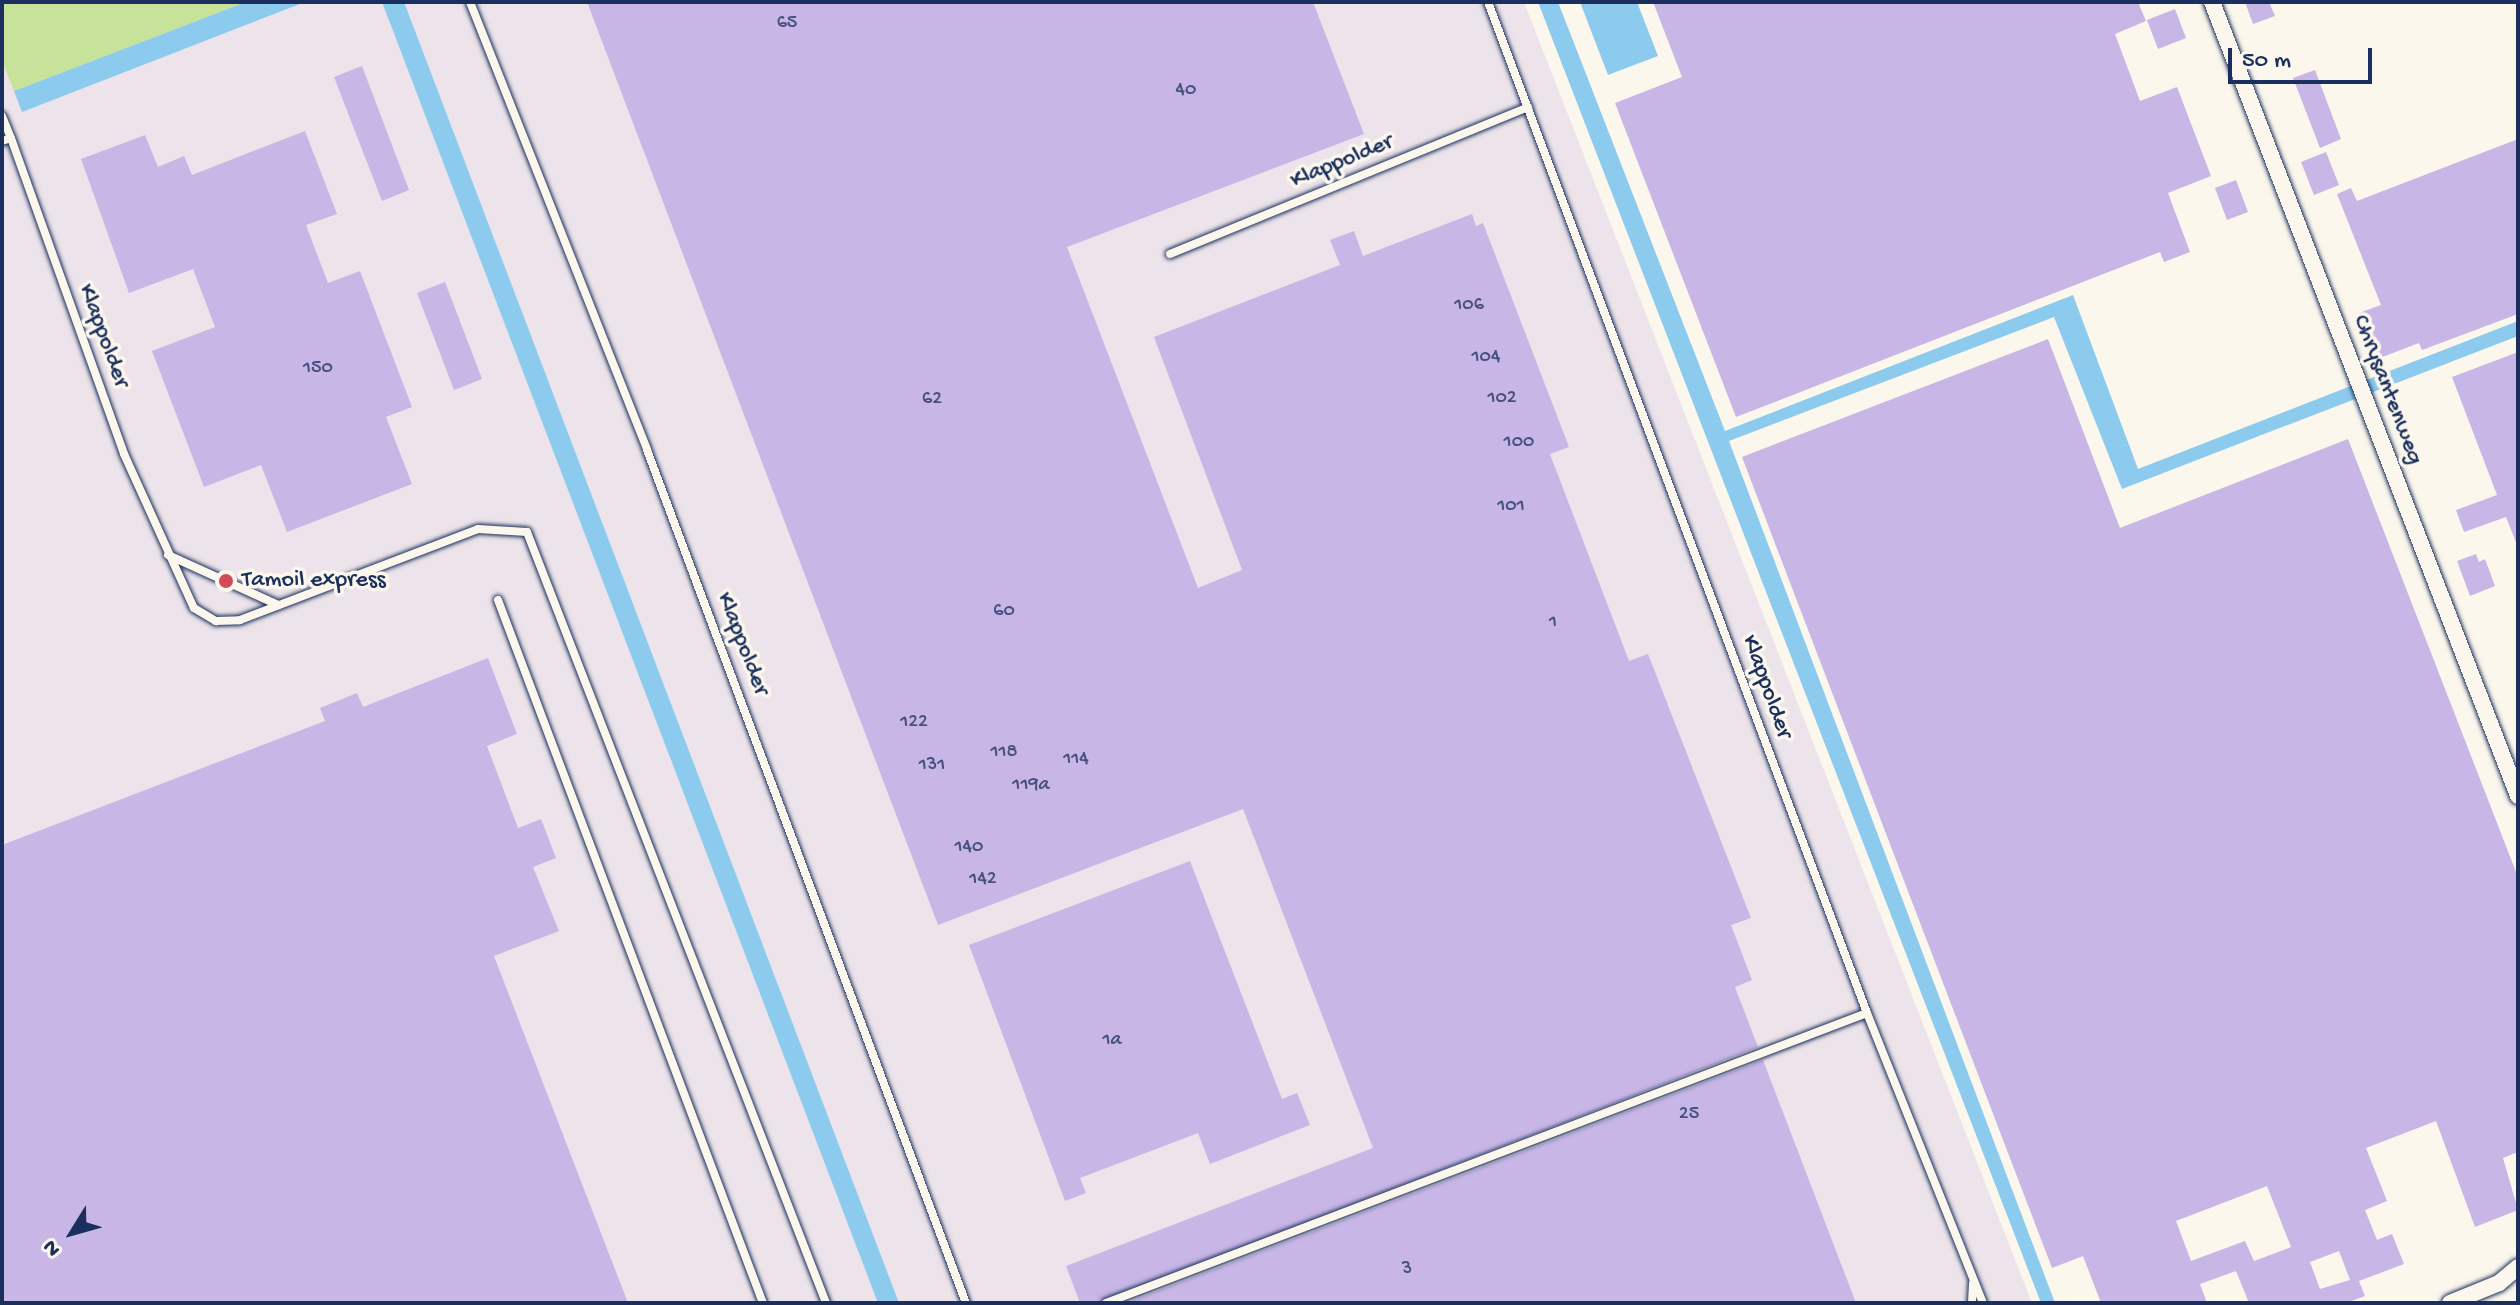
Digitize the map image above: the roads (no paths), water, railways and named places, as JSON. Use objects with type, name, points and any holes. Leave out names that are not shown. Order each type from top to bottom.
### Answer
[{"type":"street","name":"Chrysantenweg","points":[[2212,2],[2518,796]]},
{"type":"street","points":[[2450,1303],[2499,1283],[2518,1267]]},
{"type":"lane","name":"Klappolder","points":[[470,2],[664,494],[966,1303]]},
{"type":"lane","name":"Klappolder","points":[[1488,2],[1867,1013],[1983,1303]]},
{"type":"lane","name":"Klappolder","points":[[1170,254],[1528,107]]},
{"type":"lane","name":"Klappolder","points":[[2,116],[6,139],[124,454],[187,600],[205,616],[240,620],[478,529],[527,532],[826,1303]]},
{"type":"lane","points":[[168,555],[278,605]]},
{"type":"lane","points":[[498,600],[763,1303]]},
{"type":"lane","points":[[1106,1303],[1867,1013]]},
{"type":"lane","name":"Klappolder","points":[[1972,1303],[1973,1278]]},
{"type":"water","points":[[246,2],[305,2],[22,112],[14,91]]},
{"type":"water","points":[[382,2],[404,2],[899,1303],[878,1303]]},
{"type":"water","points":[[1538,2],[1558,2],[1725,431],[2073,295],[2138,469],[2518,321],[2518,336],[2122,489],[2054,317],[1729,441],[2055,1303],[2041,1303]]},
{"type":"water","points":[[1580,2],[1637,2],[1658,56],[1608,75]]},
{"type":"place","name":"Tamoil express","points":[[226,581]]}]
